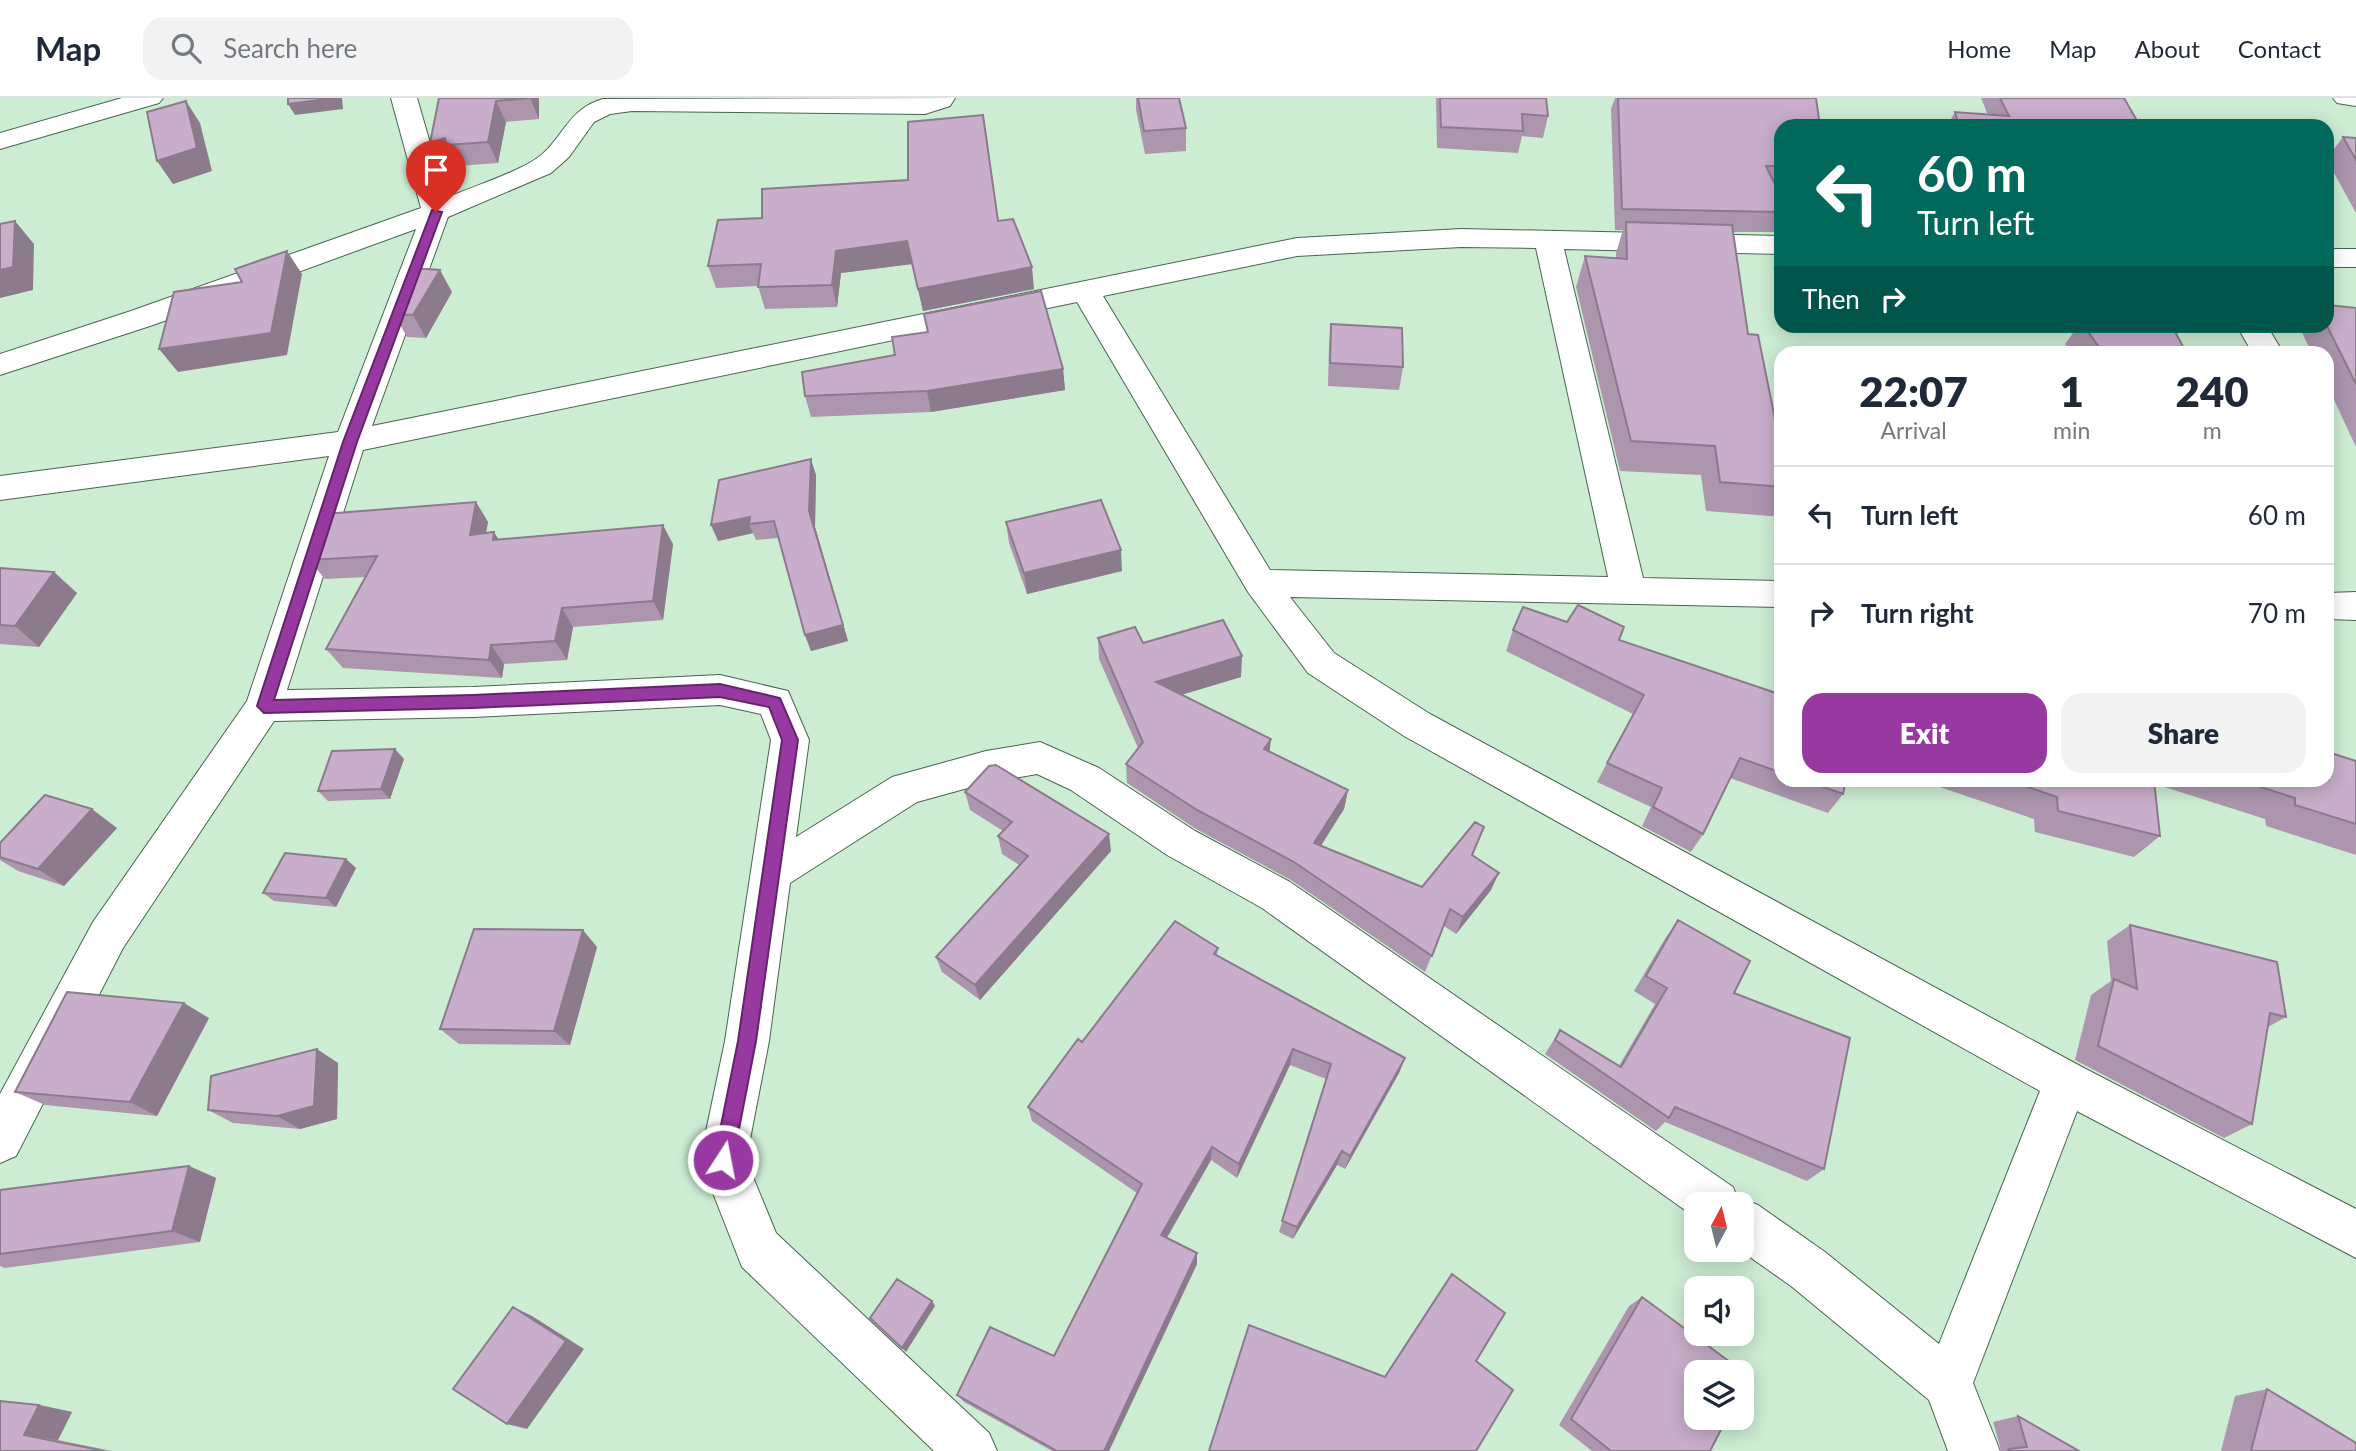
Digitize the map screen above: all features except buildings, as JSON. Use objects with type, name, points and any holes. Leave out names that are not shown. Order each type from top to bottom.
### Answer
[{"type":"street","points":[[0,141],[150,98]]},
{"type":"street","points":[[0,1140],[108,935],[264,706],[350,442],[436,212],[404,98]]},
{"type":"street","points":[[0,365],[142,318],[436,212],[542,167],[560,152],[585,117],[603,107],[632,103],[925,106],[941,101],[942,98]]},
{"type":"street","points":[[2346,98],[2356,99]]},
{"type":"street","points":[[0,488],[350,442],[1086,293],[1297,247],[1461,238],[1774,245]]},
{"type":"street","points":[[1548,239],[1629,591]]},
{"type":"street","points":[[2334,258],[2356,258]]},
{"type":"street","points":[[1086,293],[1260,583],[1321,663],[1417,725],[2066,1082],[2356,1234]]},
{"type":"street","points":[[1260,583],[1774,594]]},
{"type":"street","points":[[2334,606],[2356,606]]},
{"type":"street","points":[[264,706],[473,702],[720,690],[775,702],[790,740],[747,1041],[723,1160],[759,1250],[971,1451]]},
{"type":"street","points":[[773,872],[906,789],[986,767],[1040,758],[1084,779],[1181,844],[1276,895],[1699,1192]]},
{"type":"street","points":[[1948,1383],[2066,1082]]},
{"type":"street","points":[[1754,1231],[1808,1269],[1948,1383],[1974,1451]]},
{"type":"route","points":[[436,212],[350,442],[264,706],[473,702],[720,690],[775,702],[790,740],[747,1041],[723,1160]]}]
